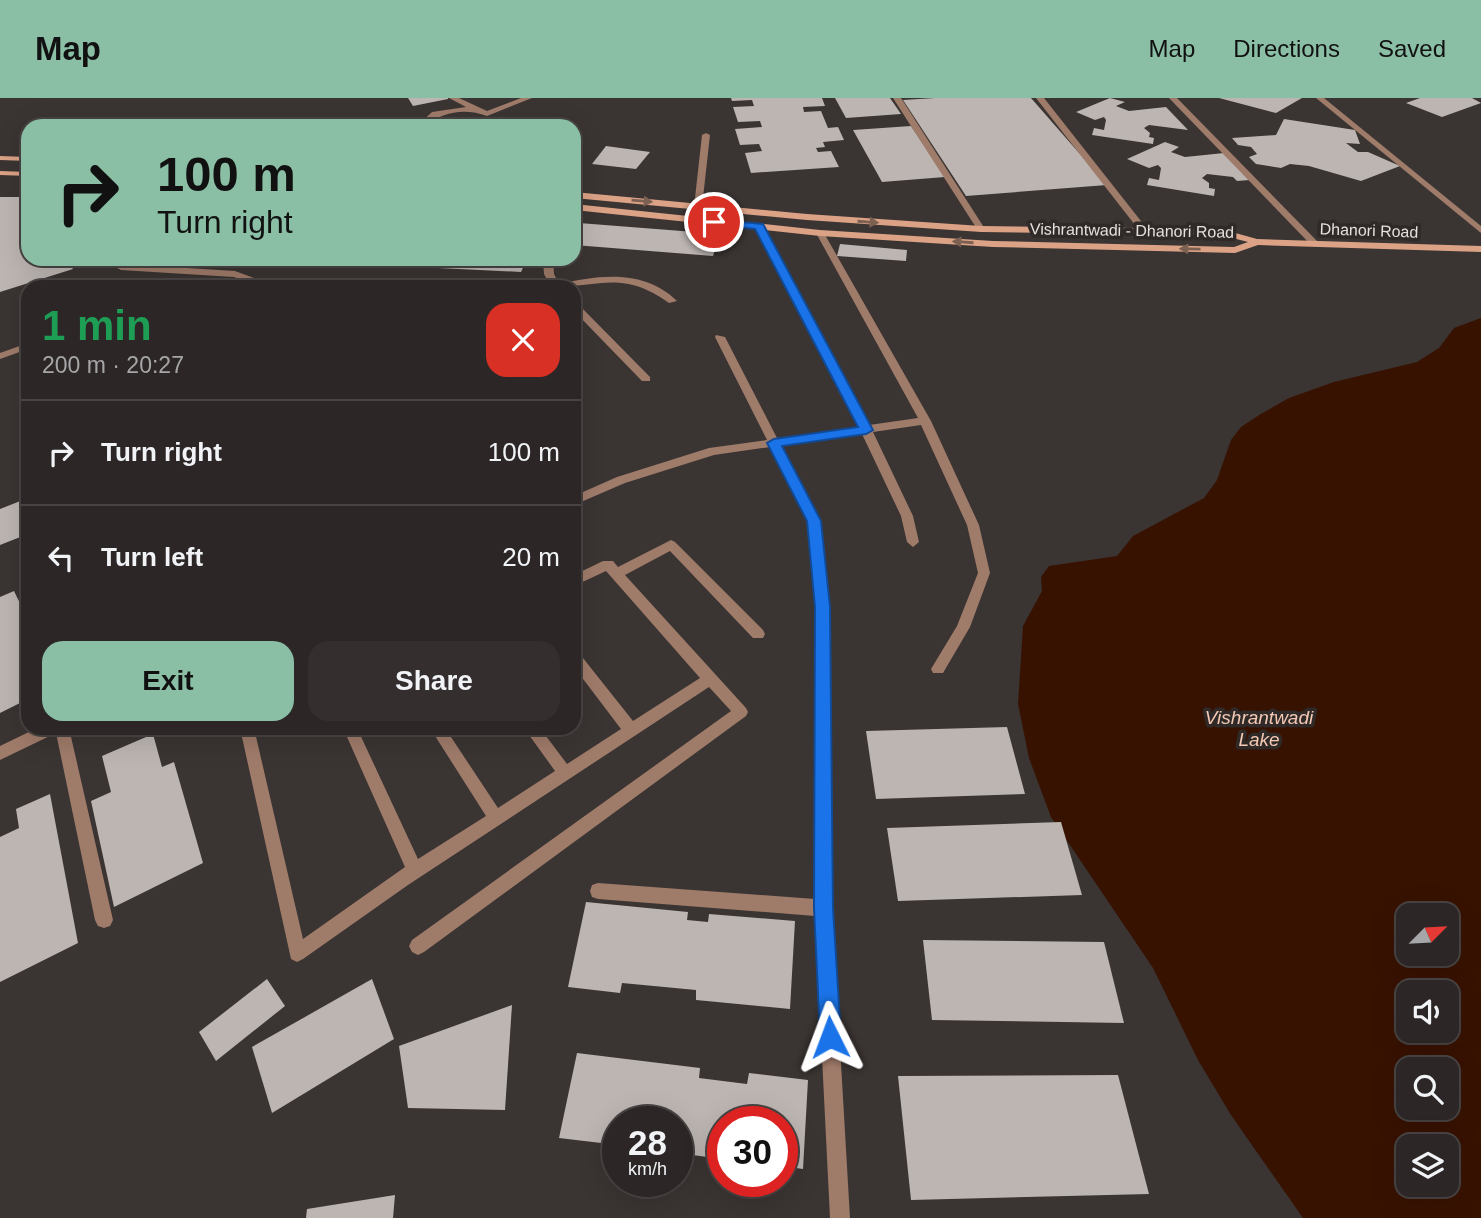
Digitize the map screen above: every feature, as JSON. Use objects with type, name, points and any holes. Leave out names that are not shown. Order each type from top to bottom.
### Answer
[{"type":"main road","points":[[0,158],[21,159]]},
{"type":"main road","points":[[0,173],[21,174]]},
{"type":"main road","name":"Vishrantwadi - Dhanori Road","points":[[581,196],[981,229],[1221,232],[1257,242]]},
{"type":"main road","name":"Vishrantwadi - Dhanori Road","points":[[581,209],[820,233],[1054,246],[1235,250],[1257,242]]},
{"type":"main road","name":"Dhanori Road","points":[[1257,242],[1481,249]]},
{"type":"street","points":[[453,98],[486,114],[528,98]]},
{"type":"street","points":[[897,98],[981,229]]},
{"type":"street","points":[[1040,98],[1144,232]]},
{"type":"street","points":[[1173,98],[1315,244]]},
{"type":"street","points":[[1321,98],[1481,230]]},
{"type":"street","points":[[429,119],[435,114],[474,108]]},
{"type":"street","points":[[486,114],[487,119]]},
{"type":"street","points":[[692,219],[698,207],[706,135]]},
{"type":"street","points":[[759,226],[866,430],[907,516],[913,542]]},
{"type":"street","points":[[820,233],[925,421],[972,525],[984,573],[963,627],[938,669]]},
{"type":"street","points":[[119,266],[235,274],[251,280]]},
{"type":"street","points":[[581,282],[606,277],[640,281],[672,301]]},
{"type":"street","points":[[581,312],[646,379]]},
{"type":"street","points":[[720,338],[814,521],[823,607],[823,908],[840,1218]]},
{"type":"street","points":[[0,356],[21,348]]},
{"type":"street","points":[[581,498],[621,480],[713,451],[925,421]]},
{"type":"street","points":[[617,573],[671,545],[758,634]]},
{"type":"street","points":[[418,946],[741,712],[608,564],[581,578]]},
{"type":"street","points":[[581,666],[632,730]]},
{"type":"street","points":[[249,735],[297,953],[415,870],[710,679]]},
{"type":"street","points":[[0,753],[37,735]]},
{"type":"street","points":[[64,735],[104,920]]},
{"type":"street","points":[[353,735],[415,870]]},
{"type":"street","points":[[442,735],[496,818]]},
{"type":"street","points":[[536,735],[566,774]]},
{"type":"street","points":[[598,891],[823,908]]},
{"type":"water","name":"Vishrantwadi Lake","points":[[1481,318],[1481,1218],[1303,1218],[1231,1115],[1198,1060],[1153,968],[1051,817],[1029,758],[1018,704],[1023,626],[1042,591],[1041,577],[1049,566],[1117,556],[1133,536],[1204,498],[1217,480],[1231,440],[1241,427],[1289,398],[1334,382],[1417,362],[1439,348],[1454,328]]},
{"type":"building","points":[[408,98],[448,98],[448,99],[413,106]]},
{"type":"building","points":[[731,98],[822,98],[825,106],[803,107],[804,112],[821,111],[828,128],[838,127],[844,140],[823,142],[825,147],[816,148],[818,152],[831,151],[839,167],[751,173],[745,153],[762,151],[759,144],[740,145],[735,129],[762,127],[760,121],[738,122],[733,107],[754,106],[752,100],[732,101]]},
{"type":"building","points":[[835,98],[890,98],[901,114],[846,118]]},
{"type":"building","points":[[1031,98],[1107,185],[966,196],[903,100]]},
{"type":"building","points":[[1110,98],[1125,102],[1116,106],[1129,111],[1166,107],[1188,130],[1149,125],[1144,128],[1150,133],[1149,137],[1154,138],[1153,144],[1092,135],[1094,128],[1104,130],[1104,117],[1095,120],[1076,112]]},
{"type":"building","points":[[1219,98],[1302,98],[1276,113]]},
{"type":"building","points":[[1420,98],[1472,98],[1481,103],[1442,117],[1406,103]]},
{"type":"building","points":[[1284,119],[1355,130],[1360,144],[1346,143],[1358,152],[1368,152],[1400,166],[1361,181],[1309,166],[1290,164],[1281,168],[1256,164],[1249,157],[1257,154],[1251,147],[1238,145],[1232,138],[1276,135]]},
{"type":"building","points":[[911,126],[945,177],[882,182],[853,130]]},
{"type":"building","points":[[1165,142],[1179,147],[1171,152],[1185,157],[1224,153],[1250,180],[1237,181],[1233,177],[1207,174],[1202,178],[1209,183],[1209,188],[1215,189],[1214,196],[1147,185],[1149,178],[1159,180],[1161,168],[1158,165],[1149,168],[1127,159]]},
{"type":"building","points":[[606,146],[650,152],[636,169],[592,164]]},
{"type":"building","points":[[0,197],[21,197],[21,266],[71,266],[73,269],[38,280],[21,280],[21,285],[0,292]]},
{"type":"building","points":[[581,223],[720,234],[713,256],[581,246]]},
{"type":"building","points":[[840,244],[907,250],[906,261],[837,256]]},
{"type":"building","points":[[397,266],[524,266],[521,272]]},
{"type":"building","points":[[21,501],[21,537],[0,545],[0,509]]},
{"type":"building","points":[[14,591],[21,606],[21,702],[0,713],[0,597]]},
{"type":"building","points":[[1007,727],[1025,794],[876,799],[866,731]]},
{"type":"building","points":[[153,735],[162,767],[174,762],[203,863],[114,907],[91,801],[111,792],[102,756]]},
{"type":"building","points":[[50,794],[78,943],[0,982],[0,837],[19,828],[16,809]]},
{"type":"building","points":[[1061,822],[1082,895],[898,901],[887,828]]},
{"type":"building","points":[[586,902],[688,912],[687,920],[708,922],[709,914],[795,921],[790,1009],[696,1000],[696,990],[622,983],[620,993],[568,987]]},
{"type":"building","points":[[923,940],[1104,942],[1124,1023],[932,1020]]},
{"type":"building","points":[[267,979],[285,1006],[216,1061],[199,1032]]},
{"type":"building","points":[[372,979],[394,1039],[272,1113],[252,1047]]},
{"type":"building","points":[[512,1005],[505,1110],[408,1108],[399,1046]]},
{"type":"building","points":[[577,1053],[700,1068],[699,1078],[747,1084],[749,1073],[808,1080],[803,1169],[798,1168],[798,1106],[707,1106],[707,1157],[693,1155],[693,1106],[602,1106],[602,1143],[559,1138]]},
{"type":"building","points":[[1118,1075],[1149,1194],[911,1200],[898,1076]]},
{"type":"building","points":[[395,1195],[393,1218],[306,1218],[307,1209]]},
{"type":"route","points":[[714,222],[759,226],[866,430],[774,443],[814,521],[823,607],[823,908],[830,1037]]}]
